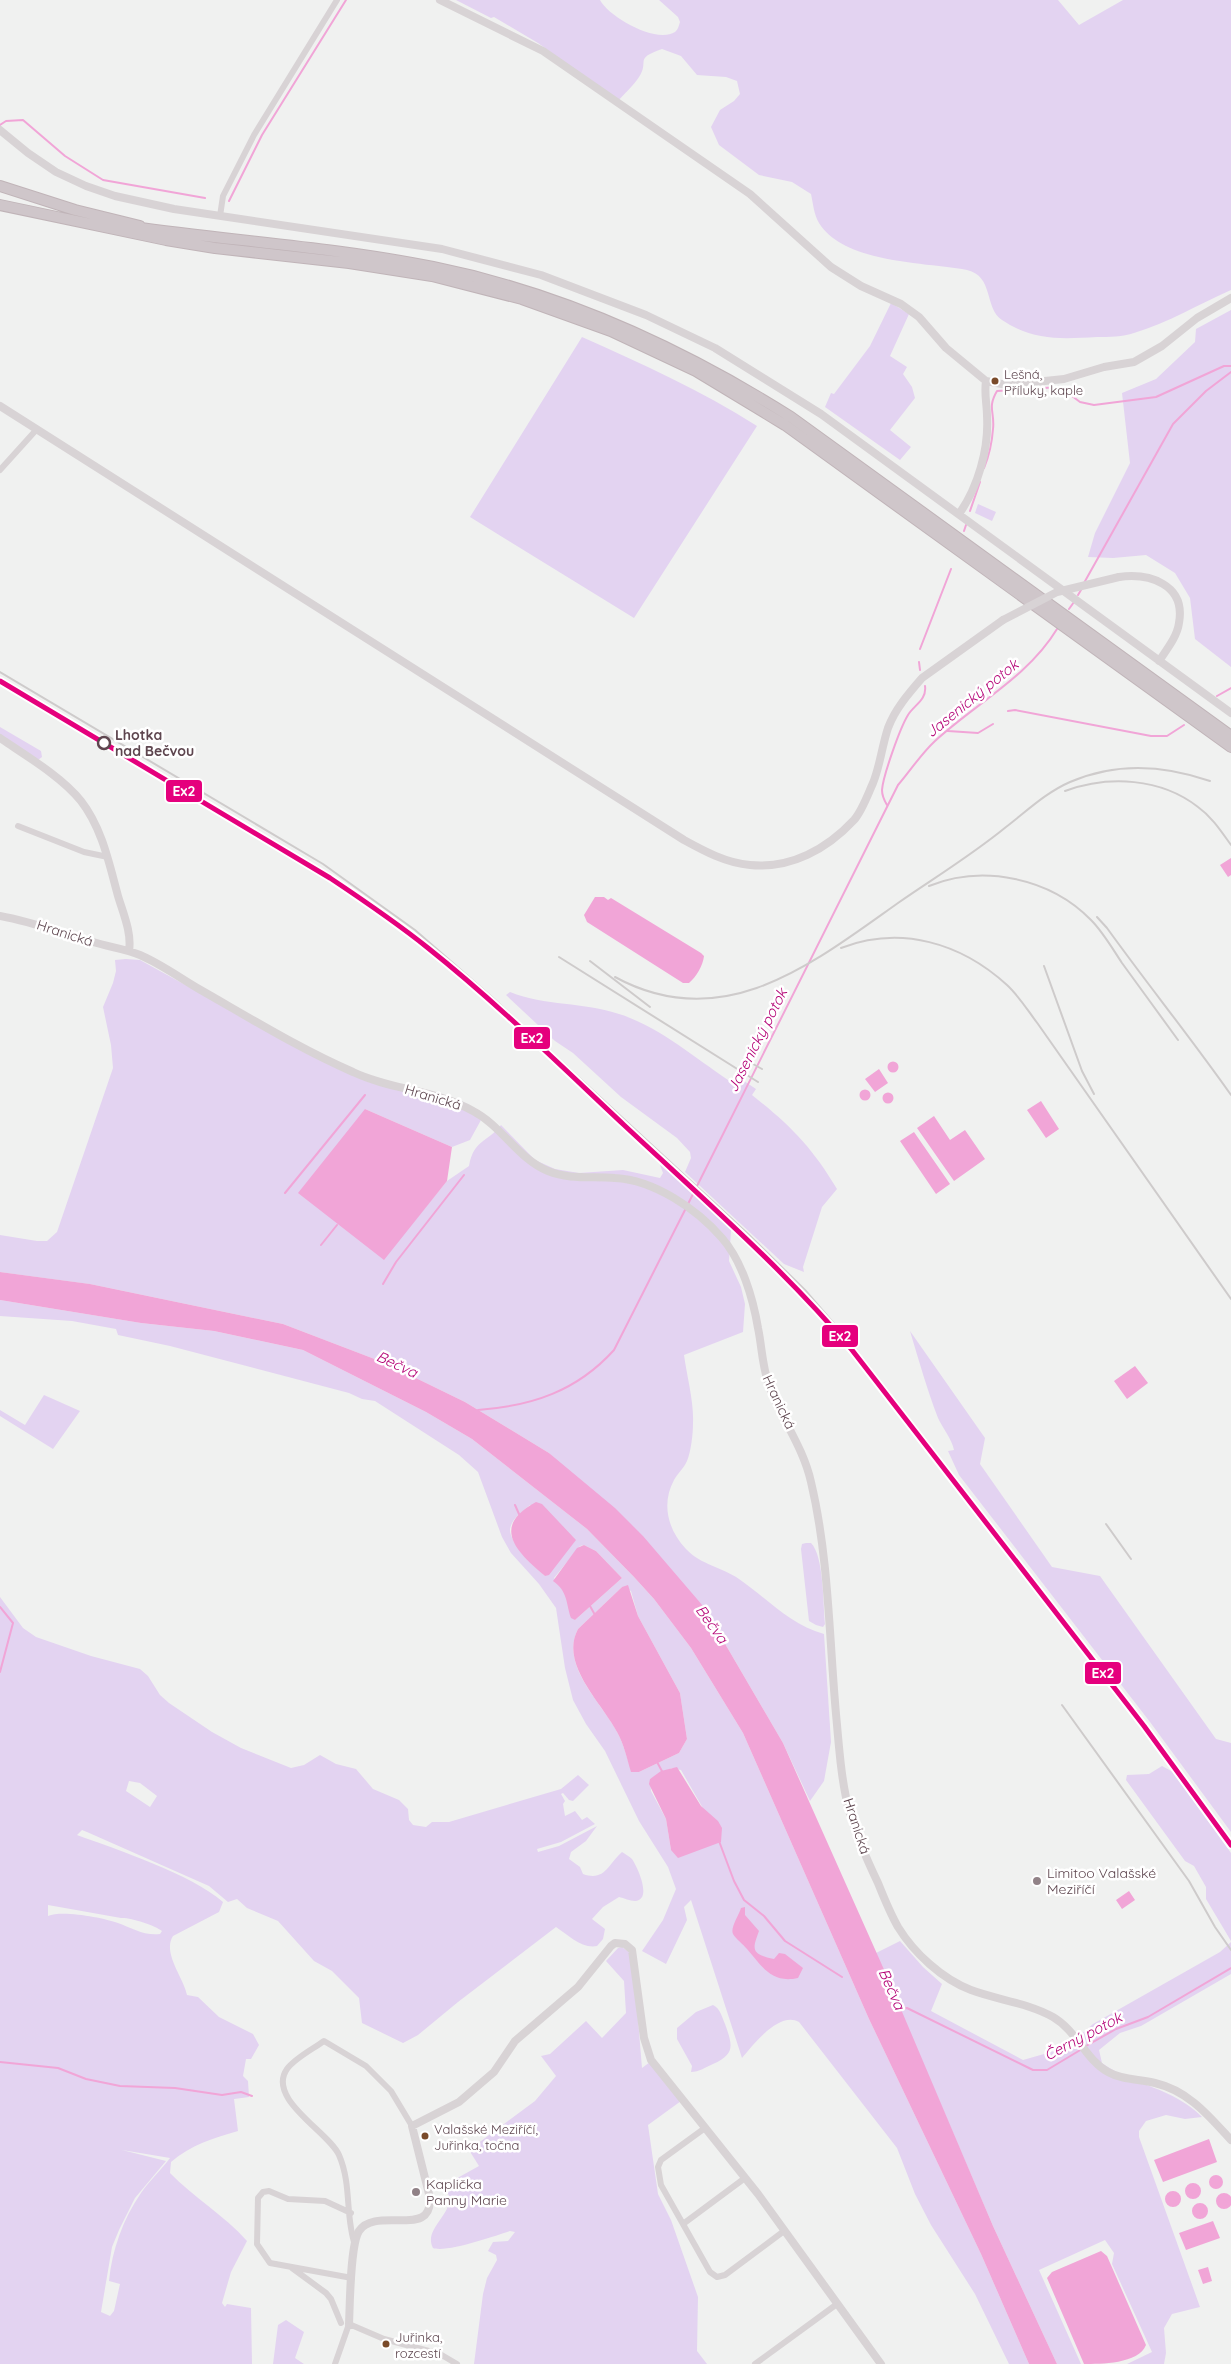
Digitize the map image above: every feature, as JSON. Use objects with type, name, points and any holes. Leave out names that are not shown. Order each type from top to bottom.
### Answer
[{"type":"highway","points":[[0,186],[75,210],[168,231]]},
{"type":"highway","points":[[0,205],[166,240],[215,248],[348,263],[432,276],[530,302],[603,328],[645,346],[730,390],[785,424],[1231,747]]},
{"type":"highway","points":[[21,210],[359,255],[460,273],[525,290],[573,307],[658,342],[744,388],[791,417],[1231,736]]},
{"type":"street","points":[[220,216],[223,196],[254,135],[337,0]]},
{"type":"street","points":[[440,0],[543,52],[750,194],[831,268],[860,286],[901,304],[919,317],[946,348],[986,382],[1007,385],[1064,379],[1104,366],[1134,362],[1162,346],[1197,318],[1231,298]]},
{"type":"street","points":[[0,130],[42,163],[93,189],[151,205],[442,249],[520,269],[608,299],[715,348],[787,391],[1231,713]]},
{"type":"street","points":[[959,514],[967,503],[987,443],[988,416],[984,392],[986,382]]},
{"type":"street","points":[[0,406],[684,840],[712,855],[742,864],[770,865],[806,857],[824,847],[855,819],[873,782],[889,727],[907,696],[922,678],[1003,620],[1057,592],[1118,577],[1141,576],[1155,579],[1167,587],[1176,599],[1180,617],[1177,630],[1159,661]]},
{"type":"street","points":[[0,470],[37,429]]},
{"type":"street","points":[[0,738],[46,769],[80,800],[97,827],[108,857],[128,933],[128,952]]},
{"type":"street","points":[[18,826],[84,852],[108,857]]},
{"type":"street","name":"Hranická","points":[[0,916],[36,923],[147,959],[258,1022],[352,1072],[378,1082],[456,1103],[474,1111],[496,1127],[519,1153],[545,1170],[579,1178],[607,1177],[640,1181],[666,1192],[719,1234],[736,1261],[756,1317],[768,1382],[799,1444],[808,1468],[815,1501],[824,1572],[836,1713],[847,1799],[867,1858],[892,1916],[914,1947],[932,1966],[950,1979],[970,1990],[1047,2014],[1068,2028],[1101,2067],[1115,2076],[1155,2083],[1185,2095],[1231,2140]]},
{"type":"street","points":[[412,2126],[459,2102],[473,2091],[494,2072],[515,2041],[578,1988],[611,1946],[620,1943],[628,1946],[632,1950],[644,2038],[651,2060],[745,2178],[881,2364]]},
{"type":"street","points":[[335,2364],[345,2323],[358,2232],[369,2223],[378,2220],[410,2221],[420,2218],[428,2211],[430,2202],[412,2126],[391,2091],[366,2066],[324,2041],[287,2069],[284,2077],[284,2086],[291,2104],[338,2153],[347,2182],[351,2214],[350,2232],[355,2246]]},
{"type":"street","points":[[705,2128],[662,2160],[658,2167],[661,2185],[710,2272],[717,2277],[725,2276],[784,2231]]},
{"type":"street","points":[[683,2224],[745,2178]]},
{"type":"street","points":[[351,2214],[325,2201],[288,2199],[268,2191],[261,2193],[258,2198],[257,2242],[258,2248],[270,2264],[352,2278]]},
{"type":"street","points":[[291,2268],[332,2299],[345,2323],[384,2339],[440,2354],[457,2364]]},
{"type":"street","points":[[755,2364],[837,2304]]},
{"type":"shaded area","points":[[456,0],[600,0],[613,14],[634,27],[645,32],[667,35],[676,31],[680,22],[678,17],[659,0],[1058,0],[1079,25],[1123,0],[1231,0],[1231,290],[1159,324],[1125,335],[1059,338],[1025,332],[996,315],[985,285],[976,273],[950,267],[887,259],[847,247],[831,236],[819,223],[811,194],[792,182],[759,175],[719,145],[711,127],[720,110],[734,101],[740,94],[737,81],[726,77],[697,75],[681,56],[662,49],[653,52],[645,58],[639,77],[618,101],[538,43],[494,17],[491,18]]},
{"type":"shaded area","points":[[891,303],[909,314],[890,356],[907,367],[903,374],[912,387],[915,398],[890,430],[911,447],[900,460],[825,407],[831,393],[834,394],[870,346]]},
{"type":"shaded area","points":[[1231,310],[1231,667],[1195,639],[1190,598],[1175,573],[1146,555],[1113,558],[1088,557],[1095,533],[1130,463],[1122,393],[1156,379],[1195,342],[1196,329]]},
{"type":"shaded area","points":[[582,337],[693,389],[757,426],[634,618],[470,517]]},
{"type":"shaded area","points":[[978,504],[996,512],[992,521],[975,513]]},
{"type":"shaded area","points":[[0,727],[41,751],[42,757],[38,760],[0,734]]},
{"type":"shaded area","points":[[115,960],[140,960],[342,1071],[451,1104],[473,1113],[481,1120],[470,1140],[452,1147],[365,1109],[383,1259],[447,1181],[469,1166],[474,1151],[501,1125],[535,1160],[555,1169],[579,1173],[623,1170],[660,1178],[663,1173],[660,1165],[666,1167],[731,1230],[729,1261],[741,1287],[745,1304],[743,1332],[684,1355],[692,1407],[692,1437],[687,1461],[670,1489],[667,1507],[668,1516],[680,1542],[698,1559],[726,1571],[790,1618],[824,1634],[831,1742],[824,1781],[810,1801],[783,1743],[703,1606],[549,1453],[465,1402],[385,1363],[283,1324],[90,1284],[0,1272],[0,1235],[47,1241],[57,1232],[113,1068],[111,1045],[103,1007],[113,983],[116,971]]},
{"type":"shaded area","points":[[510,992],[537,1000],[606,1010],[633,1019],[662,1034],[728,1080],[741,1079],[756,1089],[752,1095],[778,1116],[809,1149],[837,1189],[822,1207],[803,1267],[804,1272],[784,1264],[685,1172],[691,1158],[690,1152],[677,1138],[621,1097],[573,1053],[555,1041],[506,995]]},
{"type":"shaded area","points":[[0,1300],[141,1323],[214,1331],[303,1350],[426,1412],[472,1439],[587,1529],[654,1599],[691,1648],[743,1733],[869,2019],[981,2254],[1029,2364],[1009,2364],[975,2294],[931,2225],[915,2194],[897,2148],[799,2022],[783,2021],[775,2025],[742,2058],[691,1900],[684,1907],[687,1920],[666,1964],[642,1951],[663,1920],[676,1889],[668,1867],[639,1821],[605,1751],[586,1724],[573,1700],[565,1668],[556,1608],[539,1584],[511,1553],[502,1537],[478,1472],[459,1455],[375,1401],[170,1346],[118,1335],[116,1329],[72,1321],[0,1316]],"holes":[[[530,1505],[542,1505],[574,1538],[545,1576],[518,1548],[511,1535],[510,1529],[518,1516]],[[584,1545],[596,1551],[622,1578],[575,1620],[568,1600],[554,1578],[580,1546]],[[622,1587],[631,1591],[638,1616],[680,1693],[687,1739],[679,1753],[639,1772],[632,1772],[619,1737],[578,1670],[574,1656],[574,1643],[578,1629]],[[672,1768],[681,1770],[704,1810],[671,1850],[666,1819],[651,1791],[650,1779]]]},
{"type":"shaded area","points":[[910,1331],[985,1438],[980,1464],[1052,1567],[1100,1576],[1216,1739],[1231,1743],[1231,1832],[1150,1722],[959,1475],[948,1451],[954,1450],[953,1446],[938,1418]]},
{"type":"shaded area","points":[[44,1395],[80,1411],[53,1449],[0,1416],[0,1410],[25,1425]]},
{"type":"shaded area","points":[[811,1543],[815,1549],[821,1569],[825,1624],[823,1627],[809,1621],[801,1549],[802,1544]]},
{"type":"shaded area","points":[[0,1597],[23,1628],[36,1637],[91,1656],[140,1669],[148,1676],[160,1695],[169,1703],[212,1732],[241,1748],[291,1768],[304,1765],[320,1755],[336,1764],[356,1769],[373,1789],[399,1800],[408,1809],[409,1820],[413,1825],[426,1827],[432,1822],[449,1822],[561,1789],[578,1775],[589,1785],[573,1801],[569,1800],[563,1793],[561,1794],[565,1801],[563,1804],[565,1816],[575,1811],[582,1820],[587,1817],[595,1824],[561,1842],[537,1849],[538,1852],[559,1846],[597,1826],[586,1841],[571,1852],[569,1859],[580,1867],[583,1874],[596,1876],[606,1870],[622,1852],[632,1859],[637,1868],[642,1882],[643,1895],[635,1901],[619,1897],[603,1907],[592,1919],[605,1929],[603,1939],[597,1946],[581,1943],[556,1927],[418,2035],[403,2043],[362,2023],[359,1998],[332,1971],[314,1961],[278,1921],[247,1908],[237,1899],[228,1902],[209,1886],[82,1830],[77,1835],[174,1872],[223,1902],[219,1912],[173,1936],[170,1950],[187,1995],[198,1997],[219,2017],[253,2034],[259,2045],[251,2059],[246,2059],[243,2076],[248,2081],[249,2097],[234,2099],[238,2131],[211,2139],[186,2151],[171,2162],[170,2173],[247,2241],[231,2272],[222,2303],[225,2307],[227,2304],[251,2308],[252,2364],[0,2364]],"holes":[[[129,1781],[140,1783],[157,1796],[150,1807],[126,1791]],[[48,1905],[136,1920],[162,1931],[160,1934],[149,1934],[118,1923],[83,1915],[55,1914],[48,1916]],[[122,2150],[170,2158],[141,2193],[119,2235],[109,2281],[120,2284],[114,2311],[110,2316],[101,2312],[112,2247],[135,2198],[166,2161]]]},
{"type":"shaded area","points":[[1162,1766],[1173,1772],[1231,1853],[1231,1941],[1206,1899],[1206,1887],[1194,1866],[1185,1861],[1126,1780],[1127,1775],[1149,1774]]},
{"type":"shaded area","points":[[900,1941],[923,1967],[942,1984],[931,2011],[1023,2060],[1065,2048],[1093,2024],[1220,1952],[1231,1942],[1231,1974],[1141,2026],[1120,2033],[1099,2050],[1102,2063],[1127,2077],[1179,2099],[1202,2117],[1185,2119],[1166,2115],[1146,2121],[1139,2131],[1139,2137],[1200,2307],[1172,2314],[1164,2328],[1166,2353],[1164,2364],[1127,2364],[1152,2352],[1112,2264],[1114,2253],[1105,2240],[1039,2270],[1081,2364],[1057,2364],[993,2226],[876,1953]]},
{"type":"shaded area","points":[[622,1947],[629,1952],[634,1971],[642,2068],[650,2062],[681,2101],[648,2125],[658,2194],[671,2220],[698,2297],[697,2351],[707,2364],[474,2364],[483,2294],[487,2278],[497,2260],[496,2255],[488,2251],[493,2242],[508,2241],[515,2232],[510,2231],[459,2246],[433,2248],[432,2234],[449,2203],[449,2195],[443,2186],[479,2166],[469,2150],[535,2101],[556,2076],[541,2056],[550,2054],[586,2021],[602,2038],[626,2013],[624,1981],[606,1961],[618,1948]]},
{"type":"shaded area","points":[[713,2005],[719,2010],[730,2038],[729,2053],[700,2070],[691,2072],[692,2066],[677,2039],[677,2028],[696,2012]]},
{"type":"shaded area","points":[[286,2320],[304,2332],[295,2358],[304,2364],[273,2364],[278,2325]]},
{"type":"water","points":[[1231,858],[1231,875],[1228,877],[1220,865]]},
{"type":"water","points":[[595,897],[604,897],[608,900],[611,898],[701,953],[704,956],[703,960],[694,978],[689,983],[683,983],[587,922],[584,915]]},
{"type":"water","points":[[893,1061],[899,1067],[893,1073],[887,1067]]},
{"type":"water","points":[[879,1069],[888,1083],[875,1092],[865,1079]]},
{"type":"water","points":[[865,1089],[871,1095],[865,1101],[859,1095]]},
{"type":"water","points":[[888,1092],[894,1098],[888,1104],[882,1098]]},
{"type":"water","points":[[1041,1101],[1059,1129],[1046,1138],[1027,1110]]},
{"type":"water","points":[[365,1109],[452,1147],[447,1181],[384,1260],[298,1193]]},
{"type":"water","points":[[934,1116],[950,1140],[965,1130],[985,1159],[954,1181],[917,1128]]},
{"type":"water","points":[[914,1132],[950,1184],[936,1194],[900,1141]]},
{"type":"water","name":"Bečva","points":[[0,1272],[90,1284],[283,1324],[385,1363],[465,1402],[549,1453],[615,1508],[643,1536],[703,1606],[783,1743],[886,1974],[993,2226],[1057,2364],[1029,2364],[981,2254],[869,2019],[743,1733],[691,1648],[654,1599],[634,1577],[587,1529],[472,1439],[426,1412],[303,1350],[214,1331],[141,1323],[0,1300]]},
{"type":"water","points":[[1135,1366],[1148,1383],[1127,1399],[1114,1381]]},
{"type":"water","points":[[536,1502],[542,1504],[576,1540],[549,1575],[545,1576],[518,1549],[511,1530],[514,1521],[522,1511]]},
{"type":"water","points":[[584,1545],[596,1551],[622,1578],[575,1620],[571,1618],[564,1593],[553,1581],[577,1548]]},
{"type":"water","points":[[628,1585],[638,1616],[680,1693],[687,1739],[679,1753],[639,1772],[631,1772],[619,1737],[585,1683],[574,1656],[574,1642],[578,1629],[622,1587]]},
{"type":"water","points":[[677,1767],[701,1806],[718,1821],[722,1828],[721,1842],[678,1858],[671,1850],[666,1819],[649,1784],[650,1779],[661,1771]]},
{"type":"water","points":[[1129,1891],[1135,1900],[1122,1909],[1116,1900]]},
{"type":"water","points":[[745,1907],[745,1915],[759,1931],[755,1943],[757,1953],[774,1959],[779,1953],[785,1954],[803,1968],[798,1978],[789,1979],[774,1976],[734,1936],[732,1931],[734,1925],[741,1908]]},
{"type":"water","points":[[1209,2139],[1217,2162],[1163,2182],[1154,2160]]},
{"type":"water","points":[[1213,2175],[1219,2175],[1223,2182],[1219,2189],[1213,2189],[1209,2185],[1209,2179]]},
{"type":"water","points":[[1193,2183],[1201,2191],[1193,2199],[1185,2191]]},
{"type":"water","points":[[1173,2191],[1181,2199],[1173,2207],[1165,2199]]},
{"type":"water","points":[[1224,2193],[1232,2201],[1224,2209],[1216,2201]]},
{"type":"water","points":[[1200,2203],[1208,2211],[1200,2219],[1192,2211]]},
{"type":"water","points":[[1213,2221],[1220,2238],[1186,2250],[1179,2233]]},
{"type":"water","points":[[1101,2251],[1107,2256],[1146,2345],[1136,2356],[1128,2359],[1118,2362],[1084,2364],[1047,2278],[1052,2272]]},
{"type":"water","points":[[1208,2267],[1212,2281],[1203,2284],[1198,2270]]},
{"type":"waterway","points":[[229,201],[262,135],[346,0]]},
{"type":"waterway","points":[[0,125],[6,121],[23,120],[65,156],[103,180],[205,198]]},
{"type":"waterway","points":[[984,468],[993,434],[992,402],[997,391],[1060,387],[1080,402],[1094,405],[1156,397],[1224,366],[1231,366]]},
{"type":"waterway","name":"Jasenický potok","points":[[1084,583],[1173,424],[1206,391],[1231,372]]},
{"type":"waterway","points":[[970,511],[980,482]]},
{"type":"waterway","points":[[964,531],[966,525]]},
{"type":"waterway","points":[[920,649],[951,569]]},
{"type":"waterway","name":"Jasenický potok","points":[[1078,595],[1081,590]]},
{"type":"waterway","name":"Jasenický potok","points":[[1069,609],[1074,602]]},
{"type":"waterway","name":"Jasenický potok","points":[[688,1204],[898,785],[935,741],[1016,676],[1045,646],[1057,629]]},
{"type":"waterway","points":[[919,662],[920,670]]},
{"type":"waterway","points":[[887,805],[883,798],[882,790],[889,764],[905,721],[922,699],[925,686]]},
{"type":"waterway","points":[[1217,696],[1231,688]]},
{"type":"waterway","points":[[1008,711],[1015,710],[1151,736],[1167,736],[1184,725]]},
{"type":"waterway","points":[[948,731],[978,733],[993,724]]},
{"type":"waterway","points":[[285,1193],[365,1095]]},
{"type":"waterway","points":[[383,1284],[396,1262],[464,1175]]},
{"type":"waterway","name":"Jasenický potok","points":[[478,1410],[517,1405],[552,1394],[569,1386],[600,1364],[614,1350],[686,1208]]},
{"type":"waterway","points":[[321,1245],[337,1225]]},
{"type":"waterway","points":[[515,1505],[519,1514]]},
{"type":"waterway","points":[[590,1606],[595,1615]]},
{"type":"waterway","points":[[0,1607],[13,1623],[0,1672]]},
{"type":"waterway","points":[[657,1762],[663,1773]]},
{"type":"waterway","points":[[719,1841],[734,1881],[744,1900],[764,1916],[785,1941],[842,1977]]},
{"type":"waterway","name":"Černý potok","points":[[1086,2046],[1116,2029],[1148,2017],[1231,1968]]},
{"type":"waterway","name":"Černý potok","points":[[900,2009],[907,2008],[1033,2070],[1047,2070],[1082,2049]]},
{"type":"waterway","points":[[0,2062],[58,2068],[86,2079],[120,2086],[175,2088],[222,2095],[241,2092],[252,2096]]},
{"type":"railway","points":[[0,672],[323,864],[415,930],[493,998],[748,1234],[805,1290],[854,1347],[1147,1725],[1231,1840]]},
{"type":"railway","points":[[615,977],[655,993],[693,999],[729,996],[765,985],[799,969],[833,949],[980,847],[1061,786],[1105,771],[1140,768],[1175,772],[1210,781]]},
{"type":"railway","points":[[1065,791],[1082,786],[1117,781],[1134,782],[1168,790],[1183,797],[1208,815],[1231,845]]},
{"type":"railway","points":[[929,886],[950,879],[971,876],[993,876],[1015,879],[1036,885],[1056,894],[1091,920],[1178,1040]]},
{"type":"railway","points":[[1097,917],[1231,1095]]},
{"type":"railway","points":[[841,948],[863,941],[886,938],[929,942],[970,958],[989,970],[1007,985],[1038,1024],[1231,1299]]},
{"type":"railway","points":[[559,957],[758,1082]]},
{"type":"railway","points":[[590,961],[650,1007]]},
{"type":"railway","points":[[1044,966],[1082,1071],[1094,1094]]},
{"type":"railway","points":[[753,1064],[762,1069]]},
{"type":"railway","points":[[1106,1524],[1131,1559]]},
{"type":"railway","points":[[1062,1705],[1189,1881],[1215,1927],[1231,1950]]},
{"type":"transit line","name":"Ex2","points":[[0,681],[330,878],[404,930],[454,969],[503,1012],[741,1234],[826,1320],[852,1350],[1144,1726],[1231,1845]]},
{"type":"place","name":"Lešná, Příluky, kaple","points":[[995,381]]},
{"type":"place","name":"Lhotka nad Bečvou","points":[[104,743]]},
{"type":"place","name":"Limitoo Valašské Meziříčí","points":[[1037,1881]]},
{"type":"place","name":"Valašské Meziříčí, Juřinka, točna","points":[[425,2136]]},
{"type":"place","name":"Kaplička Panny Marie","points":[[416,2192]]},
{"type":"place","name":"Juřinka, rozcestí","points":[[386,2344]]}]
